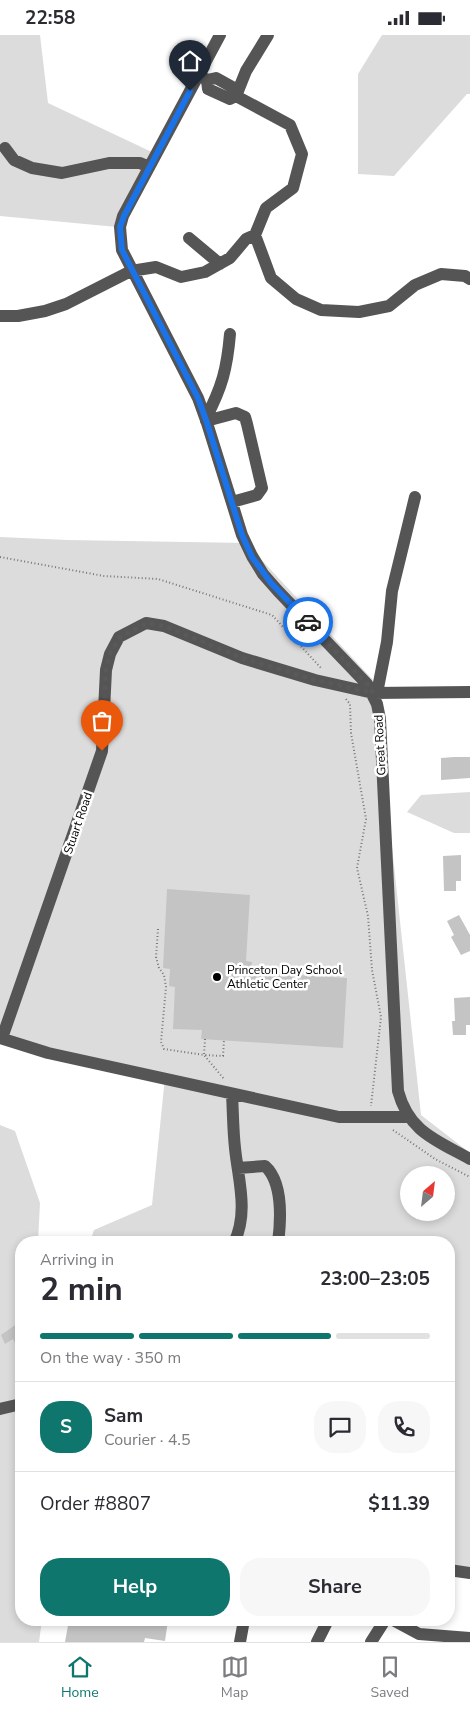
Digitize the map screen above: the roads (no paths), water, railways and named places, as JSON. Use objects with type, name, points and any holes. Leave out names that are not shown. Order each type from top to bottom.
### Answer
[{"type":"street","name":"Great Road","points":[[220,35],[202,77],[149,167],[124,216],[120,227],[122,250],[131,271],[198,398],[242,535],[252,557],[263,574],[375,693],[380,719],[398,1091],[401,1104],[408,1117],[418,1128],[428,1136],[470,1159]]},
{"type":"street","points":[[202,77],[208,89],[230,99],[236,96],[246,71],[268,35]]},
{"type":"street","points":[[236,96],[290,125],[302,154],[294,188],[266,208],[255,235],[271,278],[296,299],[320,310],[359,312],[389,306],[415,285],[441,274],[466,276],[470,279]]},
{"type":"street","points":[[5,148],[14,160],[32,168],[62,173],[110,163],[140,163],[149,167]]},
{"type":"street","points":[[0,317],[45,311],[66,304],[131,271],[156,267],[181,277],[204,272],[230,258],[246,239],[255,235]]},
{"type":"street","points":[[189,238],[220,264]]},
{"type":"street","points":[[206,420],[224,380],[228,361],[230,334]]},
{"type":"street","points":[[206,420],[236,413],[245,417],[262,488],[257,495],[232,502]]},
{"type":"street","points":[[375,693],[387,642],[392,591],[415,497]]},
{"type":"street","name":"Stuart Road","points":[[1,1038],[102,751],[106,670],[110,653],[120,637],[146,623],[164,626],[242,658],[334,685],[375,693],[470,692]]},
{"type":"street","points":[[1,1038],[48,1053],[340,1117],[408,1117]]},
{"type":"street","points":[[232,1094],[235,1148],[242,1210],[236,1236]]},
{"type":"street","points":[[238,1167],[265,1166],[272,1172],[276,1181],[281,1225],[279,1236]]},
{"type":"street","points":[[0,1409],[15,1405]]},
{"type":"street","points":[[455,1572],[470,1573]]},
{"type":"street","points":[[240,1642],[243,1626]]},
{"type":"street","points":[[317,1642],[325,1626]]},
{"type":"street","points":[[371,1642],[381,1626]]},
{"type":"street","points":[[403,1626],[419,1635],[470,1638]]},
{"type":"place","name":"Princeton Day School Athletic Center","points":[[217,977]]}]
